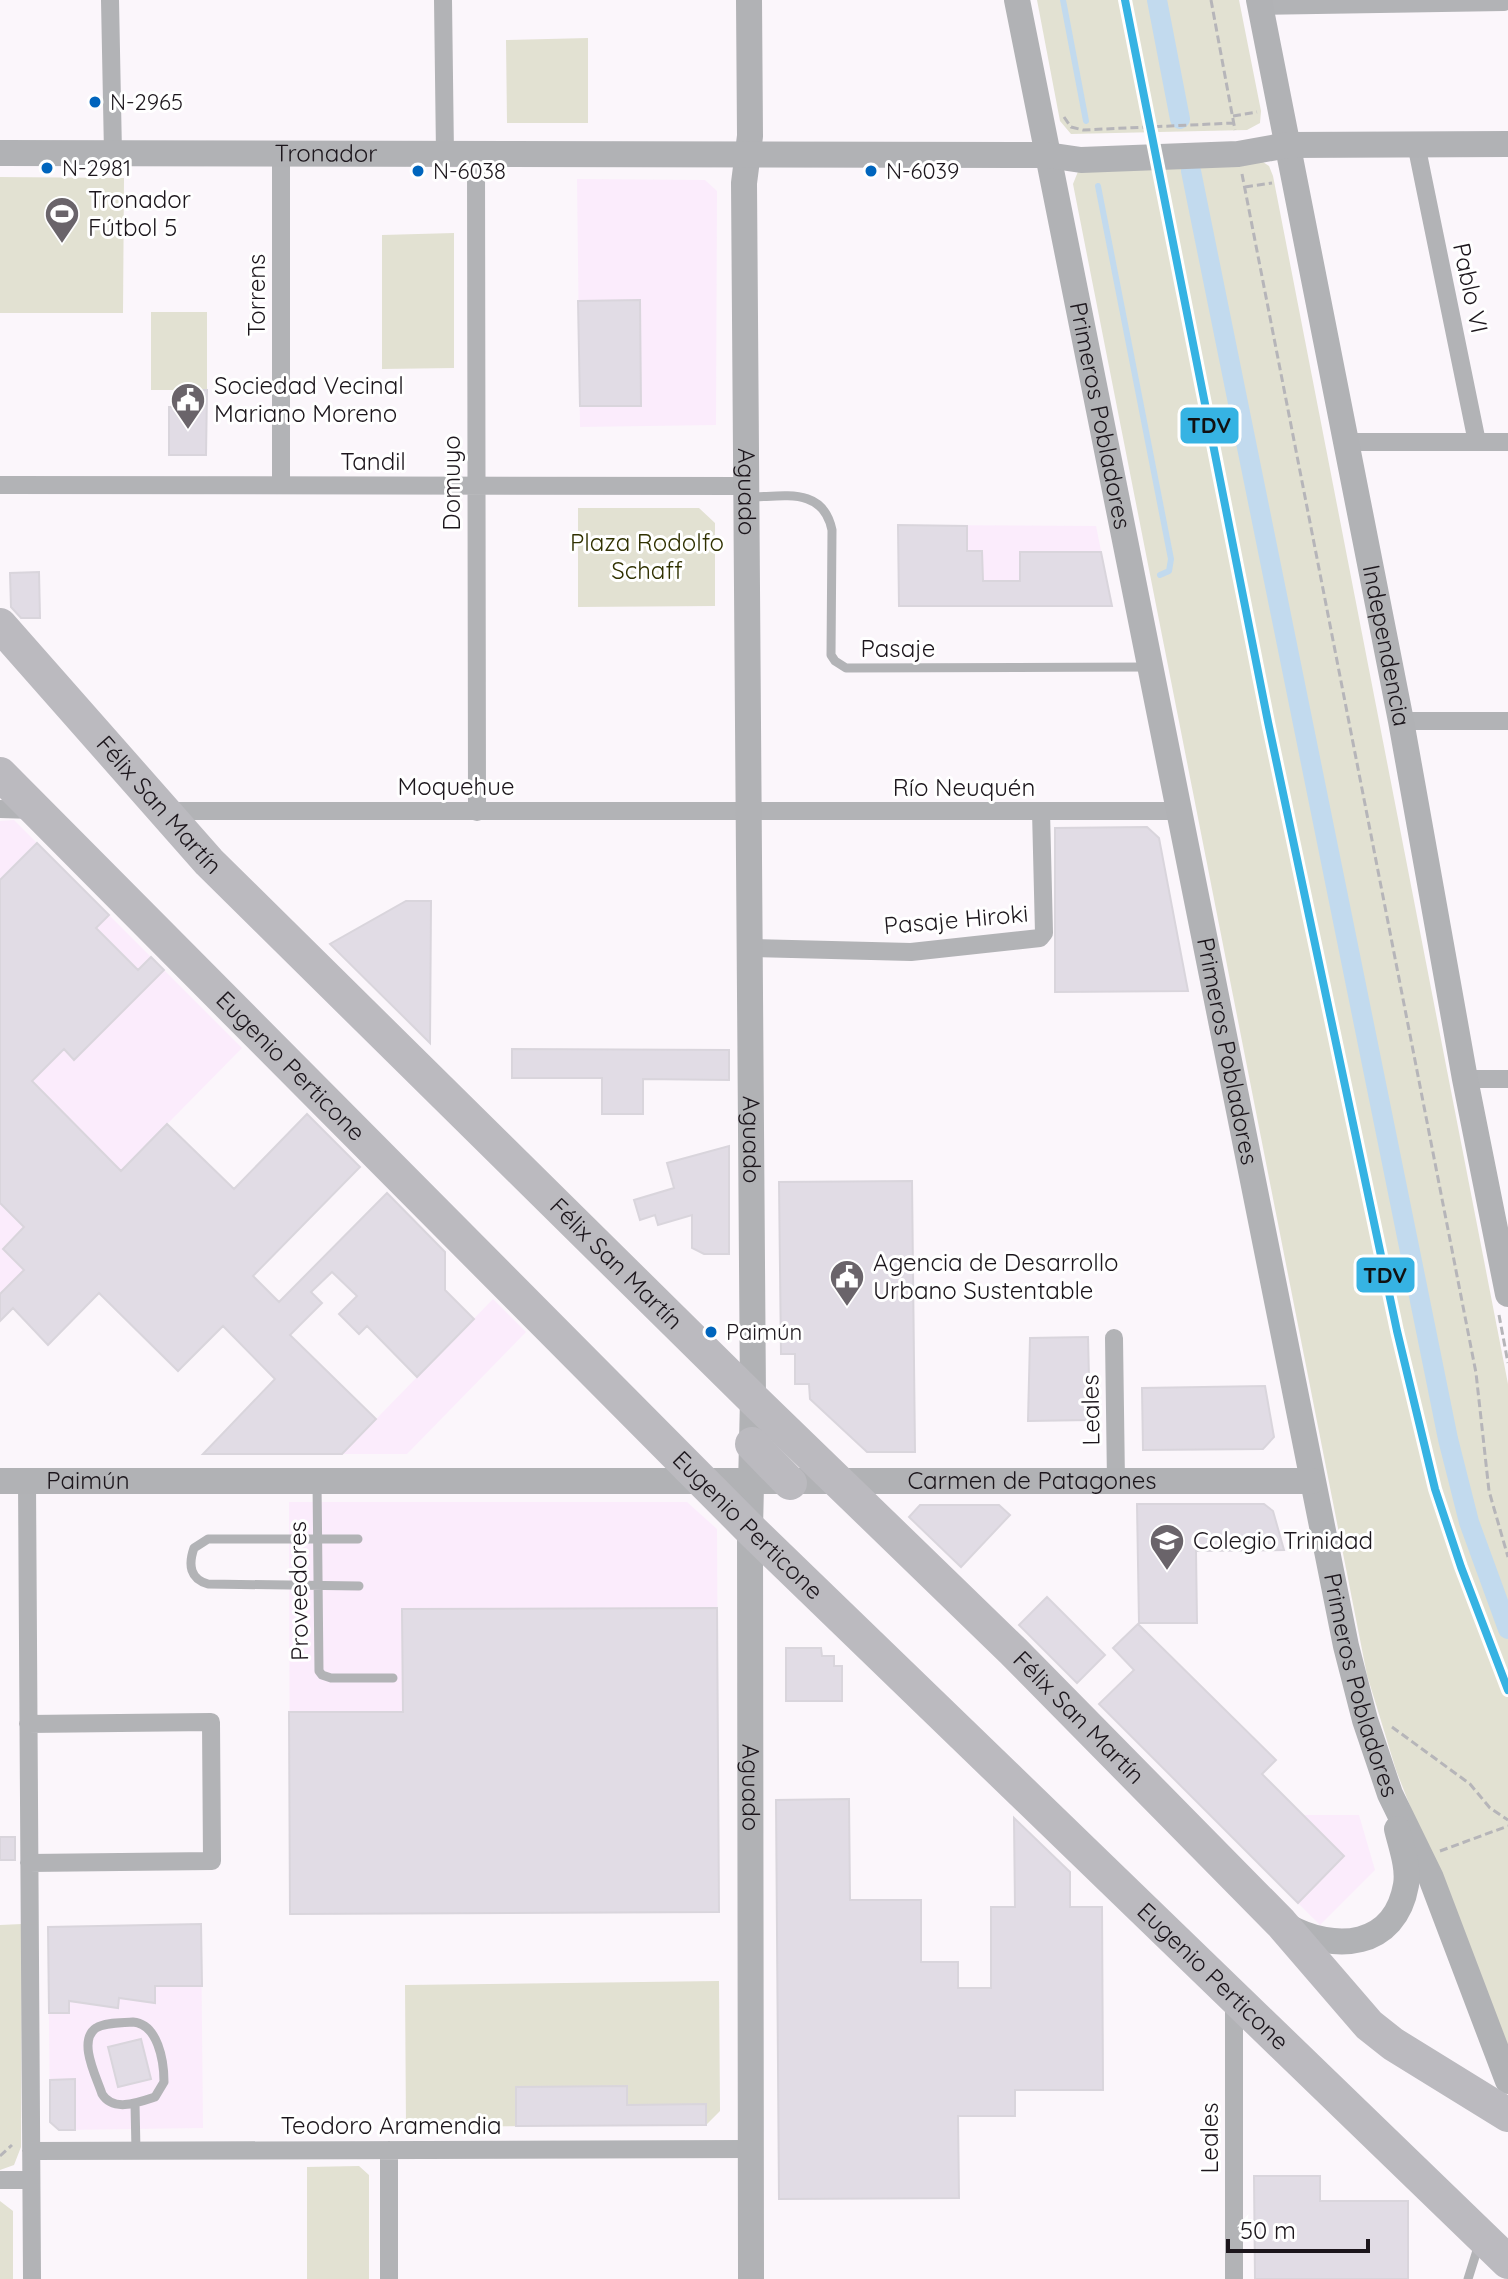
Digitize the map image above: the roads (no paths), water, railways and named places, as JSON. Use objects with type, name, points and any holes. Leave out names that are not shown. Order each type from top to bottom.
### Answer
[{"type":"highway","name":"Félix San Martín","points":[[0,625],[218,870],[753,1399],[1013,1651],[1281,1923],[1380,2035],[1508,2115]]},
{"type":"highway","name":"Eugenio Perticone","points":[[0,774],[16,810],[750,1529],[1508,2262]]},
{"type":"highway","points":[[752,1444],[790,1483]]},
{"type":"main road","name":"Aguado","points":[[749,0],[750,128],[744,183],[753,1399],[750,1529],[751,2279]]},
{"type":"main road","name":"Primeros Pobladores","points":[[1017,0],[1352,1671],[1368,1733],[1390,1794],[1431,1878],[1508,2081]]},
{"type":"main road","name":"Independencia","points":[[1260,3],[1401,721],[1465,1079],[1508,1294]]},
{"type":"main road","name":"Tronador","points":[[0,153],[1047,155],[1081,160],[1238,154],[1288,145],[1508,144]]},
{"type":"main road","name":"Paimún","points":[[0,1481],[752,1482]]},
{"type":"main road","name":"Carmen de Patagones","points":[[752,1482],[1312,1481]]},
{"type":"main road","name":"Félix San Martín","points":[[1281,1923],[1313,1938],[1341,1942],[1364,1939],[1387,1924],[1402,1899],[1406,1872],[1390,1794]]},
{"type":"street","points":[[110,0],[113,153]]},
{"type":"street","points":[[443,0],[445,154]]},
{"type":"street","points":[[1260,3],[1505,4]]},
{"type":"street","name":"Pablo VI","points":[[1416,144],[1477,442]]},
{"type":"street","name":"Torrens","points":[[281,153],[281,485]]},
{"type":"street","name":"Domuyo","points":[[476,154],[477,812]]},
{"type":"street","points":[[1346,442],[1508,442]]},
{"type":"street","name":"Tandil","points":[[0,485],[476,486],[746,492]]},
{"type":"street","points":[[1401,721],[1508,721]]},
{"type":"street","name":"Moquehue","points":[[163,811],[748,812]]},
{"type":"street","name":"Pasaje Hiroki","points":[[749,948],[911,952],[1040,938],[1044,933],[1041,811]]},
{"type":"street","name":"Río Neuquén","points":[[748,812],[1179,811]]},
{"type":"street","points":[[1465,1079],[1508,1079]]},
{"type":"street","name":"Leales","points":[[1114,1338],[1116,1482]]},
{"type":"street","points":[[27,1482],[32,2279]]},
{"type":"street","points":[[28,1724],[211,1722],[212,1861],[29,1863]]},
{"type":"street","name":"Leales","points":[[1234,1997],[1234,2279]]},
{"type":"street","name":"Teodoro Aramendia","points":[[31,2151],[751,2149]]},
{"type":"street","points":[[389,2150],[389,2279]]},
{"type":"street","points":[[0,2180],[31,2180]]},
{"type":"lane","name":"Pasaje","points":[[746,492],[804,497],[825,510],[832,530],[830,647],[835,661],[846,668],[1151,667]]},
{"type":"lane","name":"Proveedores","points":[[317,1482],[319,1665],[322,1675],[331,1678],[393,1678]]},
{"type":"lane","points":[[358,1539],[208,1539],[194,1548],[191,1564],[192,1574],[208,1584],[359,1586]]},
{"type":"lane","points":[[140,2022],[154,2035],[164,2082],[155,2097],[135,2103],[115,2105],[102,2094],[88,2046],[90,2034],[100,2026],[140,2022]]},
{"type":"lane","points":[[135,2103],[136,2151]]},
{"type":"lane","points":[[1468,2279],[1481,2236]]},
{"type":"waterway","points":[[1063,0],[1086,121]]},
{"type":"waterway","points":[[1157,0],[1180,119]]},
{"type":"waterway","points":[[1191,171],[1448,1439],[1469,1522],[1508,1629]]},
{"type":"waterway","points":[[1098,186],[1171,559],[1169,571],[1160,575]]},
{"type":"place","name":"N-2965","points":[[95,102]]},
{"type":"place","name":"N-2981","points":[[47,168]]},
{"type":"place","name":"N-6038","points":[[418,171]]},
{"type":"place","name":"N-6039","points":[[871,171]]},
{"type":"place","name":"Tronador Fútbol 5","points":[[62,245]]},
{"type":"place","name":"Sociedad Vecinal Mariano Moreno","points":[[188,431]]},
{"type":"place","name":"Agencia de Desarrollo Urbano Sustentable","points":[[847,1308]]},
{"type":"place","name":"Paimún","points":[[711,1332]]},
{"type":"place","name":"Colegio Trinidad","points":[[1167,1572]]},
{"type":"park label","name":"Plaza Rodolfo Schaff","points":[[647,557]]}]
